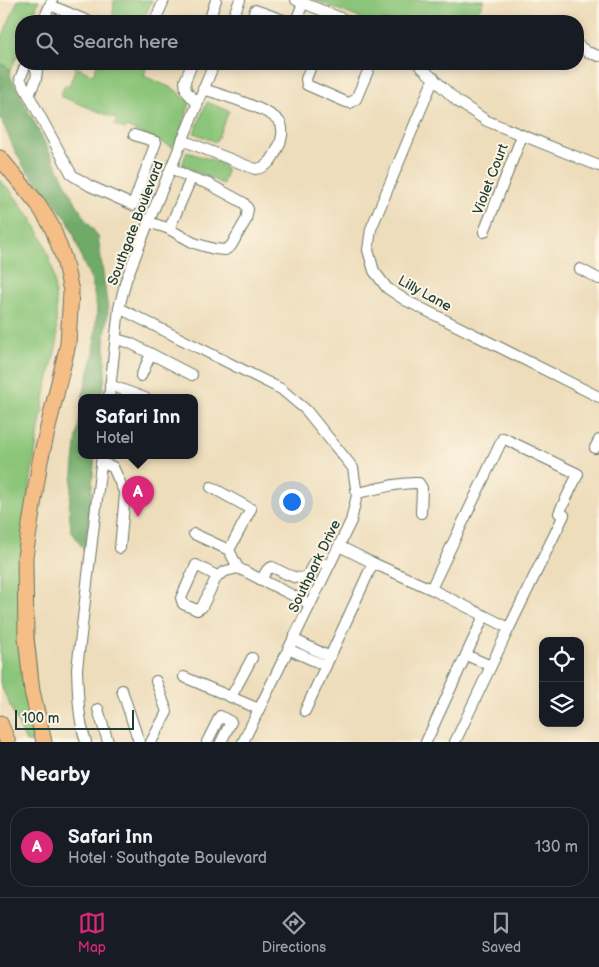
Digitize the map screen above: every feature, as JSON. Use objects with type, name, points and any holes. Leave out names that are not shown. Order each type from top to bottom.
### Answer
[{"type":"highway","points":[[0,158],[38,204],[52,227],[64,259],[71,290],[68,344],[40,461],[25,557],[26,638],[32,691],[44,742]]},
{"type":"highway","points":[[0,723],[8,742]]},
{"type":"street","points":[[158,15],[164,0]]},
{"type":"street","points":[[211,15],[216,0]]},
{"type":"street","points":[[234,15],[240,0]]},
{"type":"street","points":[[297,15],[299,1],[326,15]]},
{"type":"street","points":[[46,15],[51,3],[76,15]]},
{"type":"street","points":[[253,15],[255,10],[269,15]]},
{"type":"street","points":[[584,50],[599,56]]},
{"type":"street","points":[[24,70],[20,79],[72,175],[90,186],[133,205],[156,142],[134,135]]},
{"type":"street","points":[[29,95],[36,79],[36,70]]},
{"type":"street","points":[[190,70],[185,81],[186,90],[197,103]]},
{"type":"street","name":"Southgate Boulevard","points":[[109,394],[119,308],[126,280],[211,70]]},
{"type":"street","points":[[310,70],[306,79],[308,85],[313,89],[350,103],[356,99],[368,70]]},
{"type":"street","points":[[425,70],[457,101],[486,122],[599,166]]},
{"type":"street","name":"Lilly Lane","points":[[434,78],[371,229],[368,250],[374,271],[387,288],[405,300],[599,397]]},
{"type":"street","points":[[182,140],[255,169],[268,165],[278,147],[282,133],[281,124],[277,118],[268,112],[203,88]]},
{"type":"street","name":"Violet Court","points":[[484,232],[522,136]]},
{"type":"street","points":[[148,222],[167,228],[194,242],[214,249],[225,250],[231,246],[246,220],[248,209],[244,203],[209,184],[171,168]]},
{"type":"street","points":[[167,228],[170,227],[187,188],[190,181],[189,177]]},
{"type":"street","points":[[580,270],[599,279]]},
{"type":"street","name":"Southpark Drive","points":[[119,308],[281,389],[306,410],[353,468],[357,495],[351,521],[243,742]]},
{"type":"street","points":[[116,339],[130,343],[192,375]]},
{"type":"street","points":[[141,376],[151,354]]},
{"type":"street","points":[[110,385],[134,394]]},
{"type":"street","points":[[431,589],[503,438],[578,474],[559,512],[564,515],[455,742]]},
{"type":"street","points":[[102,459],[112,467],[125,494],[120,548]]},
{"type":"street","points":[[86,742],[78,704],[78,668],[102,459]]},
{"type":"street","points":[[357,493],[411,482],[419,483],[422,488],[421,512]]},
{"type":"street","points":[[210,488],[251,510],[229,550]]},
{"type":"street","points":[[194,534],[229,550],[238,568],[310,604]]},
{"type":"street","points":[[339,546],[509,628]]},
{"type":"street","points":[[261,580],[267,570],[272,567],[291,576],[302,578],[307,576],[317,560],[329,566]]},
{"type":"street","points":[[305,711],[373,563]]},
{"type":"street","points":[[217,576],[238,568]]},
{"type":"street","points":[[426,742],[484,616]]},
{"type":"street","points":[[293,639],[328,661]]},
{"type":"street","points":[[288,649],[328,661]]},
{"type":"street","points":[[466,655],[491,666]]},
{"type":"street","points":[[231,697],[252,658]]},
{"type":"street","points":[[184,677],[259,709]]},
{"type":"street","points":[[151,742],[167,712],[156,681]]},
{"type":"street","points":[[122,690],[139,742]]},
{"type":"street","points":[[98,709],[108,742]]},
{"type":"street","points":[[220,716],[232,722],[226,741],[210,737],[220,716]]},
{"type":"green space","points":[[18,0],[39,0],[33,15],[15,15],[15,60],[10,71],[6,66],[0,64],[0,42]]},
{"type":"green space","points":[[114,0],[152,0],[146,15],[113,14]]},
{"type":"green space","points":[[314,0],[484,0],[476,15],[352,15]]},
{"type":"green space","points":[[0,64],[8,69],[69,190],[85,219],[98,236],[108,310],[105,338],[105,377],[102,394],[83,394],[94,353],[97,308],[91,279],[67,219],[24,167],[0,117]]},
{"type":"green space","points":[[75,70],[82,70],[93,75],[95,70],[146,70],[144,76],[174,89],[190,103],[175,148],[126,127],[125,129],[115,125],[117,119],[60,96],[65,85],[69,86]]},
{"type":"green space","points":[[207,102],[229,111],[216,142],[194,133]]},
{"type":"green space","points":[[187,152],[223,165],[226,176],[223,184],[182,165]]},
{"type":"green space","points":[[0,180],[31,218],[44,242],[53,271],[56,304],[57,344],[45,394],[28,496],[37,742],[26,742],[0,683]]},
{"type":"green space","points":[[78,429],[78,459],[95,459],[85,552],[71,530],[69,508]]},
{"type":"place","name":"Safari Inn","points":[[138,517]]}]
